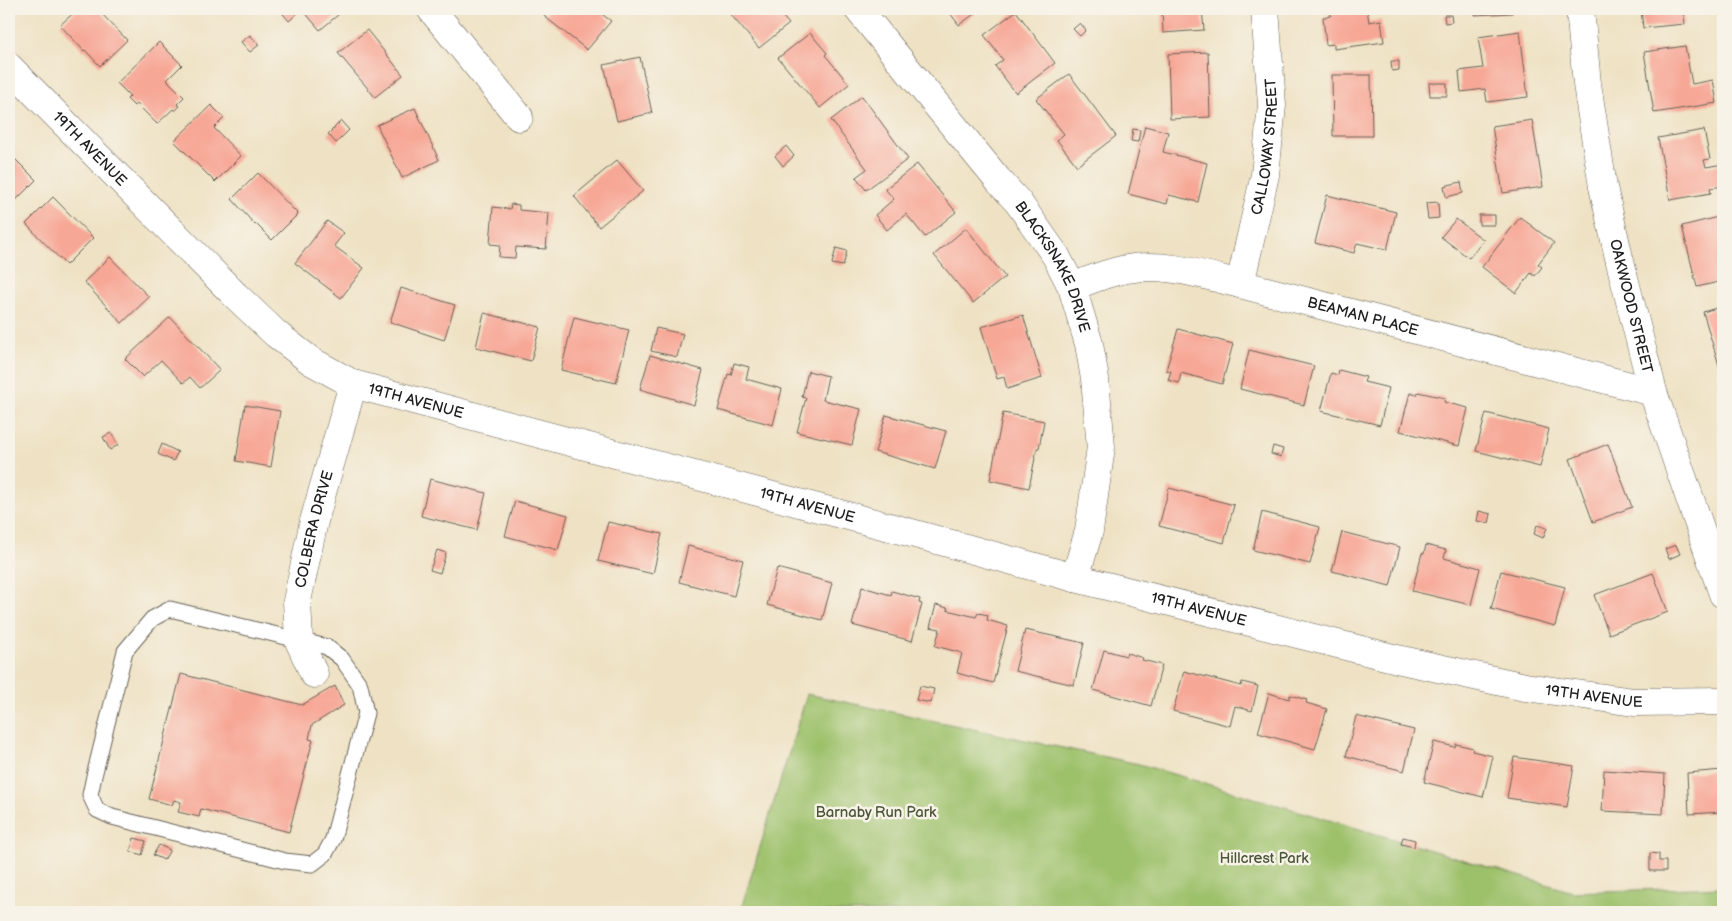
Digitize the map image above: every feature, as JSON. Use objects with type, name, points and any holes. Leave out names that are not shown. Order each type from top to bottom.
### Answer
[{"type":"street","points":[[431,9],[519,117]]},
{"type":"street","name":"BLACKSNAKE DRIVE","points":[[858,9],[1018,202],[1056,256],[1072,287],[1089,344],[1095,379],[1101,447],[1089,531],[1075,578]]},
{"type":"street","name":"CALLOWAY STREET","points":[[1240,284],[1266,174],[1272,105],[1265,9]]},
{"type":"street","name":"OAKWOOD STREET","points":[[1580,9],[1587,84],[1603,187],[1653,392],[1723,594]]},
{"type":"street","name":"19TH AVENUE","points":[[9,66],[236,296],[276,334],[311,361],[353,384],[1075,578],[1396,660],[1525,687],[1634,702],[1704,703],[1723,701]]},
{"type":"street","name":"BEAMAN PLACE","points":[[1072,287],[1126,269],[1147,266],[1178,270],[1240,284],[1653,392]]},
{"type":"street","name":"COLBERA DRIVE","points":[[314,674],[299,640],[297,601],[314,521],[353,384]]},
{"type":"lane","points":[[170,609],[299,640],[327,648],[342,659],[360,684],[366,714],[333,839],[325,854],[312,864],[285,861],[112,817],[97,810],[90,796],[125,651],[152,619],[170,609]]},
{"type":"green space","name":"Barnaby Run Park","points":[[807,694],[1139,764],[1573,892],[1723,887],[1723,912],[740,912]]},
{"type":"building","points":[[78,9],[97,9],[127,40],[100,66],[60,25]]},
{"type":"building","points":[[279,9],[302,9],[289,21]]},
{"type":"building","points":[[302,9],[345,9],[320,30]]},
{"type":"building","points":[[549,9],[595,9],[611,21],[587,50],[544,16]]},
{"type":"building","points":[[726,9],[776,9],[789,24],[759,48]]},
{"type":"building","points":[[947,9],[981,9],[959,25]]},
{"type":"building","points":[[1162,9],[1202,9],[1204,30],[1163,33]]},
{"type":"building","points":[[1330,9],[1367,9],[1369,22],[1381,20],[1384,42],[1334,49],[1334,44],[1326,45],[1323,17],[1331,16]]},
{"type":"building","points":[[1475,9],[1512,9],[1512,13],[1475,15]]},
{"type":"building","points":[[1641,9],[1683,9],[1685,24],[1643,28]]},
{"type":"building","points":[[1016,11],[1055,63],[1016,93],[995,66],[1003,60],[984,35]]},
{"type":"building","points":[[1444,15],[1451,15],[1452,22],[1445,23]]},
{"type":"building","points":[[1080,23],[1086,30],[1080,36],[1073,29]]},
{"type":"building","points":[[367,30],[403,75],[375,97],[338,53]]},
{"type":"building","points":[[1520,31],[1528,97],[1487,102],[1485,89],[1461,92],[1459,71],[1483,68],[1478,37]]},
{"type":"building","points":[[810,33],[849,84],[820,108],[778,58]]},
{"type":"building","points":[[250,35],[259,45],[250,52],[241,42]]},
{"type":"building","points":[[159,42],[182,65],[167,80],[184,97],[177,104],[180,106],[175,111],[173,109],[157,124],[137,104],[134,106],[127,99],[130,96],[117,83]]},
{"type":"building","points":[[1685,46],[1692,84],[1713,80],[1717,103],[1654,113],[1644,52]]},
{"type":"building","points":[[1208,52],[1210,117],[1170,119],[1168,54]]},
{"type":"building","points":[[640,57],[652,113],[617,121],[604,65]]},
{"type":"building","points":[[1391,61],[1399,61],[1399,70],[1392,71]]},
{"type":"building","points":[[1069,74],[1116,136],[1077,166],[1057,140],[1064,134],[1036,99]]},
{"type":"building","points":[[1332,75],[1371,75],[1372,136],[1333,136]]},
{"type":"building","points":[[1429,83],[1447,83],[1447,96],[1430,96]]},
{"type":"building","points":[[862,96],[908,159],[866,190],[856,177],[867,169],[831,120]]},
{"type":"building","points":[[211,105],[224,118],[214,128],[241,156],[215,182],[174,141]]},
{"type":"building","points":[[415,108],[439,160],[402,178],[377,125]]},
{"type":"building","points":[[1532,120],[1543,187],[1503,193],[1492,126]]},
{"type":"building","points":[[341,121],[349,130],[336,143],[328,134]]},
{"type":"building","points":[[1145,126],[1168,132],[1163,152],[1207,163],[1198,202],[1169,195],[1167,204],[1128,194]]},
{"type":"building","points":[[1133,129],[1140,130],[1138,142],[1131,141]]},
{"type":"building","points":[[1704,130],[1710,159],[1704,160],[1706,167],[1723,164],[1723,186],[1710,188],[1711,193],[1670,200],[1658,138]]},
{"type":"building","points":[[786,146],[794,156],[783,166],[775,156]]},
{"type":"building","points":[[9,153],[36,180],[10,206],[9,205]]},
{"type":"building","points":[[617,160],[643,191],[599,227],[574,196]]},
{"type":"building","points":[[917,164],[956,212],[925,237],[906,214],[887,230],[875,215],[894,199],[885,189]]},
{"type":"building","points":[[258,173],[298,214],[272,240],[255,225],[232,199]]},
{"type":"building","points":[[1461,182],[1463,193],[1446,197],[1444,186]]},
{"type":"building","points":[[1327,195],[1396,212],[1387,250],[1357,243],[1354,253],[1315,243]]},
{"type":"building","points":[[53,197],[93,238],[66,265],[26,224]]},
{"type":"building","points":[[1438,202],[1439,218],[1428,219],[1426,203]]},
{"type":"building","points":[[511,204],[519,205],[519,210],[549,213],[546,249],[516,247],[515,258],[499,257],[500,245],[490,244],[493,207],[510,209]]},
{"type":"building","points":[[1479,215],[1495,215],[1495,225],[1479,225]]},
{"type":"building","points":[[1722,216],[1723,281],[1697,287],[1682,226]]},
{"type":"building","points":[[1520,217],[1554,243],[1538,264],[1542,267],[1535,276],[1531,273],[1516,293],[1482,267]]},
{"type":"building","points":[[1456,219],[1484,240],[1469,258],[1441,237]]},
{"type":"building","points":[[327,221],[344,233],[334,246],[364,268],[341,298],[295,263]]},
{"type":"building","points":[[966,228],[1005,277],[973,303],[934,255]]},
{"type":"building","points":[[836,248],[847,251],[843,266],[832,264]]},
{"type":"building","points":[[110,257],[149,297],[122,323],[84,282]]},
{"type":"building","points":[[401,288],[455,305],[444,340],[390,322]]},
{"type":"building","points":[[1723,306],[1723,372],[1721,372],[1703,312]]},
{"type":"building","points":[[484,313],[540,327],[531,361],[476,347]]},
{"type":"building","points":[[1023,315],[1042,378],[1007,389],[1004,377],[997,379],[981,327]]},
{"type":"building","points":[[170,317],[220,370],[200,388],[190,377],[183,383],[161,360],[143,377],[125,359]]},
{"type":"building","points":[[574,317],[629,330],[616,383],[561,370]]},
{"type":"building","points":[[656,328],[683,334],[677,357],[651,351]]},
{"type":"building","points":[[1178,329],[1233,344],[1222,384],[1181,373],[1179,383],[1168,380],[1171,371],[1166,370]]},
{"type":"building","points":[[1249,350],[1314,366],[1304,405],[1240,389]]},
{"type":"building","points":[[650,355],[703,370],[694,405],[640,389]]},
{"type":"building","points":[[734,363],[749,367],[746,379],[782,389],[773,425],[718,410],[728,374],[731,375]]},
{"type":"building","points":[[1339,370],[1366,377],[1364,382],[1389,388],[1380,425],[1321,411],[1331,373],[1338,375]]},
{"type":"building","points":[[808,371],[828,376],[823,400],[861,409],[852,445],[797,432],[806,398],[802,397]]},
{"type":"building","points":[[1418,392],[1445,398],[1444,402],[1468,408],[1459,446],[1400,431],[1410,393],[1417,395]]},
{"type":"building","points":[[245,405],[280,411],[271,467],[236,461]]},
{"type":"building","points":[[1003,413],[1044,421],[1029,488],[990,480]]},
{"type":"building","points":[[1486,413],[1549,429],[1540,467],[1476,451]]},
{"type":"building","points":[[886,415],[946,431],[935,469],[875,452]]},
{"type":"building","points":[[111,433],[118,445],[110,450],[103,437]]},
{"type":"building","points":[[162,444],[178,452],[173,461],[158,454]]},
{"type":"building","points":[[1608,444],[1632,507],[1593,522],[1570,459]]},
{"type":"building","points":[[1273,446],[1283,449],[1281,457],[1271,454]]},
{"type":"building","points":[[430,479],[486,493],[477,530],[421,516]]},
{"type":"building","points":[[1169,488],[1234,505],[1224,543],[1159,526]]},
{"type":"building","points":[[515,501],[568,515],[558,550],[505,536]]},
{"type":"building","points":[[1479,511],[1491,514],[1489,523],[1477,521]]},
{"type":"building","points":[[1262,512],[1320,527],[1310,564],[1253,550]]},
{"type":"building","points":[[608,522],[662,534],[653,574],[598,561]]},
{"type":"building","points":[[1537,525],[1547,528],[1543,538],[1534,534]]},
{"type":"building","points":[[1342,532],[1400,547],[1390,586],[1332,571]]},
{"type":"building","points":[[1426,545],[1446,550],[1444,558],[1480,568],[1471,605],[1412,591]]},
{"type":"building","points":[[1676,545],[1680,554],[1669,559],[1665,549]]},
{"type":"building","points":[[688,546],[743,560],[734,596],[679,582]]},
{"type":"building","points":[[437,550],[446,553],[440,573],[430,570]]},
{"type":"building","points":[[777,568],[832,583],[822,620],[767,605]]},
{"type":"building","points":[[1501,571],[1565,587],[1555,626],[1491,609]]},
{"type":"building","points":[[1653,573],[1668,612],[1609,634],[1594,595]]},
{"type":"building","points":[[862,587],[891,595],[892,591],[920,599],[919,603],[922,604],[912,641],[852,625]]},
{"type":"building","points":[[936,605],[948,608],[947,610],[976,617],[978,613],[988,615],[987,620],[1008,626],[993,683],[957,673],[962,653],[935,646],[940,629],[930,627]]},
{"type":"building","points":[[1025,630],[1084,643],[1074,685],[1015,671]]},
{"type":"building","points":[[1104,650],[1126,656],[1127,653],[1143,658],[1142,660],[1162,665],[1151,706],[1093,690]]},
{"type":"building","points":[[1184,671],[1241,686],[1242,682],[1258,686],[1252,711],[1235,706],[1230,726],[1173,711]]},
{"type":"building","points":[[181,674],[302,705],[335,686],[344,705],[312,725],[309,739],[313,740],[289,832],[201,809],[199,817],[178,812],[181,802],[174,800],[172,805],[149,799]]},
{"type":"building","points":[[920,686],[934,689],[931,703],[916,700]]},
{"type":"building","points":[[1269,693],[1289,699],[1290,695],[1307,700],[1306,703],[1327,709],[1315,749],[1258,733]]},
{"type":"building","points":[[1356,716],[1414,730],[1404,771],[1346,756]]},
{"type":"building","points":[[1434,742],[1455,747],[1456,744],[1473,748],[1472,751],[1493,756],[1483,797],[1424,782]]},
{"type":"building","points":[[1514,757],[1574,766],[1567,807],[1507,798]]},
{"type":"building","points":[[1604,770],[1665,774],[1663,814],[1602,811]]},
{"type":"building","points":[[1723,770],[1723,812],[1689,814],[1687,773]]},
{"type":"building","points":[[1403,837],[1415,840],[1414,847],[1401,844]]},
{"type":"building","points":[[134,838],[146,841],[142,855],[130,851]]},
{"type":"building","points":[[159,845],[170,850],[164,860],[153,855]]},
{"type":"building","points":[[1650,853],[1659,854],[1659,861],[1666,861],[1666,871],[1650,871]]},
{"type":"park label","name":"Hillcrest Park","points":[[1264,858]]}]
